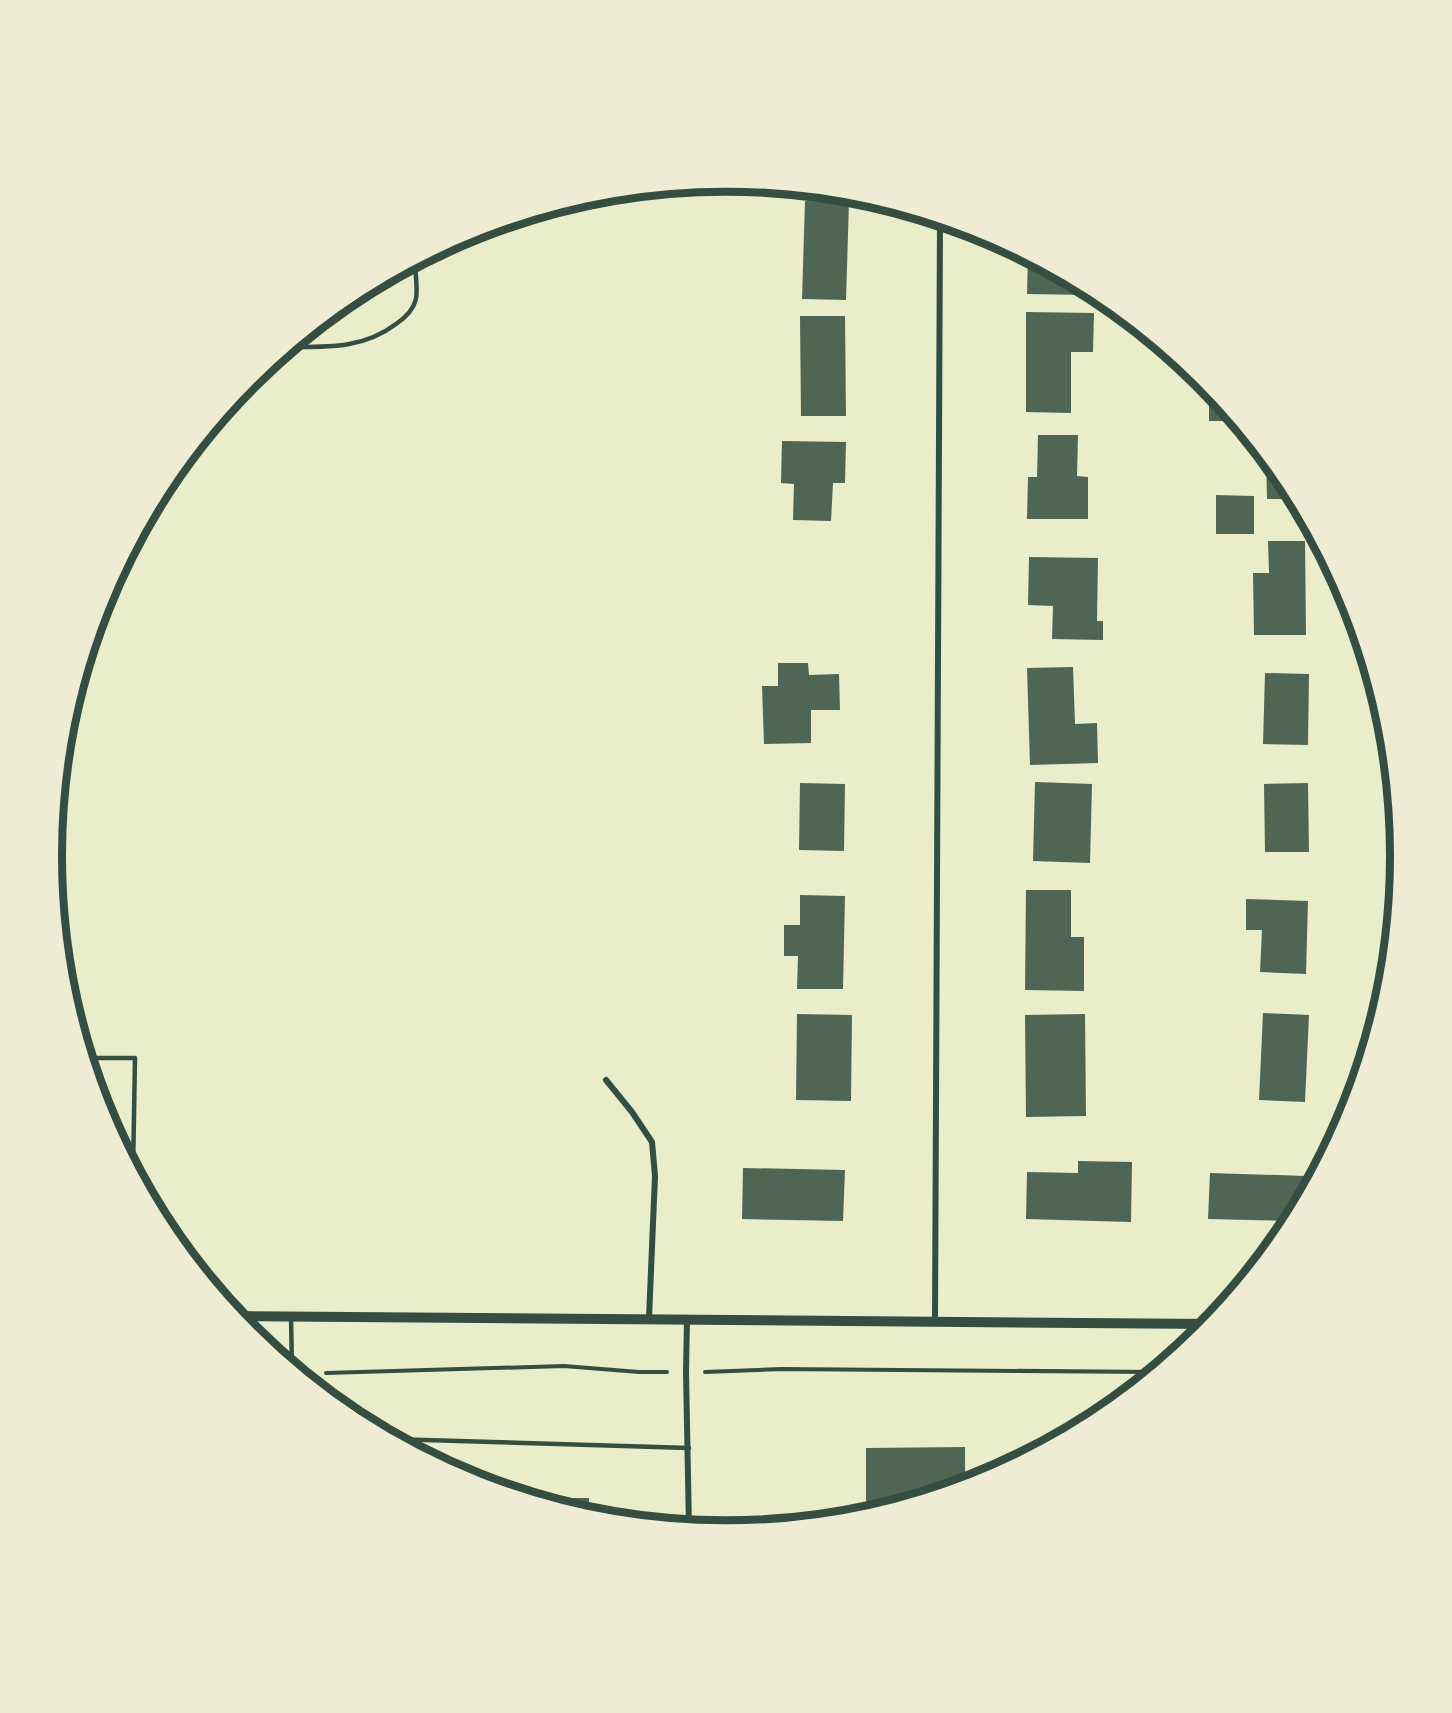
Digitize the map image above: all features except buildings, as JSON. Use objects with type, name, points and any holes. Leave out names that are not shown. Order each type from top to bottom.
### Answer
[{"type":"street","points":[[935,1321],[940,227]]},
{"type":"street","points":[[606,1080],[632,1112],[652,1142],[655,1176],[649,1318]]},
{"type":"street","points":[[247,1316],[1198,1324]]},
{"type":"street","points":[[687,1319],[689,1520]]},
{"type":"lane","points":[[300,347],[362,343],[389,330],[408,315],[416,300],[415,270]]},
{"type":"lane","points":[[93,1058],[135,1058],[133,1156]]},
{"type":"lane","points":[[291,1317],[292,1359]]},
{"type":"lane","points":[[408,1440],[688,1448]]},
{"type":"path","points":[[326,1373],[564,1366],[639,1372]]},
{"type":"path","points":[[729,1372],[781,1369],[1145,1372]]}]
